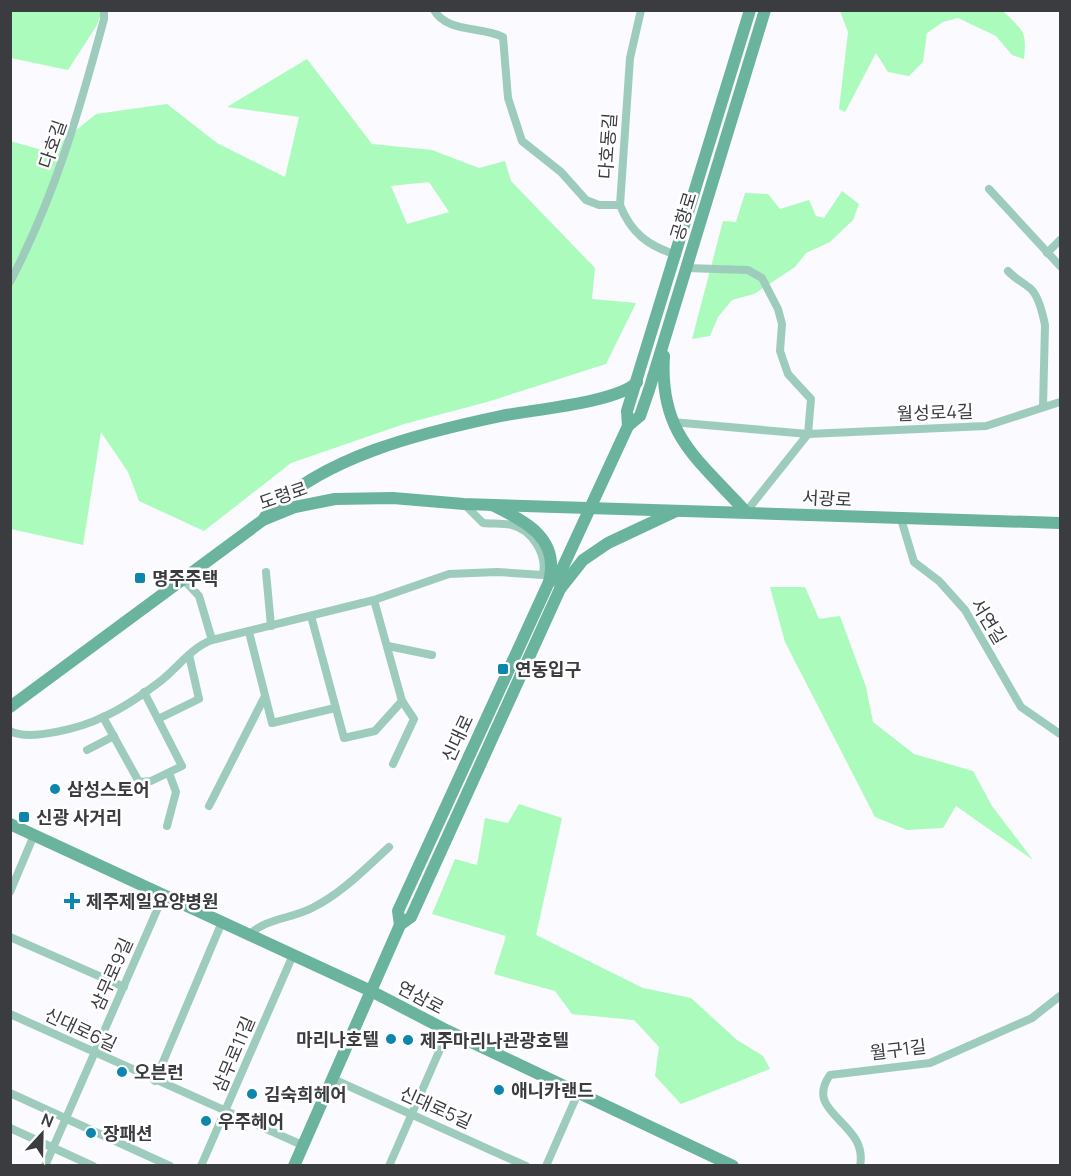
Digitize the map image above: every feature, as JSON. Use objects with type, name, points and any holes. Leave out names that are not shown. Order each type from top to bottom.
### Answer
[{"type":"main road","name":"공항로","points":[[628,426],[627,411],[677,255],[750,10]]},
{"type":"main road","name":"공항로","points":[[592,506],[628,426],[640,416],[765,10]]},
{"type":"main road","points":[[665,337],[663,376],[666,406],[672,422],[687,449],[746,512]]},
{"type":"main road","points":[[263,520],[290,494],[324,474],[406,440],[502,416],[618,395],[632,388],[639,378]]},
{"type":"main road","name":"도령로","points":[[10,707],[263,520],[295,507],[336,499],[393,498],[464,504],[592,506]]},
{"type":"main road","points":[[491,504],[528,523],[541,537],[550,552],[554,565],[549,582]]},
{"type":"main road","name":"서광로","points":[[592,506],[900,519],[1060,523]]},
{"type":"main road","name":"신대로","points":[[400,925],[398,910],[549,582],[561,571],[592,506]]},
{"type":"main road","points":[[560,589],[583,560],[608,543],[682,509]]},
{"type":"main road","name":"신대로","points":[[294,1166],[400,925],[411,917],[560,589],[561,571]]},
{"type":"main road","name":"연삼로","points":[[10,824],[371,991],[713,1161],[733,1166]]},
{"type":"street","name":"다호길","points":[[10,282],[54,188],[78,119],[104,10]]},
{"type":"street","points":[[434,10],[445,23],[495,33],[503,37],[508,98],[522,141],[561,172],[586,200],[599,205],[620,205]]},
{"type":"street","name":"다호동길","points":[[641,10],[630,58],[620,205],[625,218],[638,236],[655,248],[677,255]]},
{"type":"street","points":[[989,189],[1060,266]]},
{"type":"street","points":[[1047,253],[1060,240]]},
{"type":"street","points":[[686,268],[748,270],[762,278],[780,317],[780,351],[788,374],[811,399],[808,434],[746,512]]},
{"type":"street","points":[[1008,271],[1015,279],[1032,290],[1043,314],[1045,325],[1043,407]]},
{"type":"street","name":"월성로4길","points":[[672,422],[808,434],[986,426],[1060,402]]},
{"type":"street","points":[[10,731],[20,737],[36,736],[103,717],[165,677],[200,644],[212,640],[374,600],[449,574],[469,571],[543,575],[543,556],[527,533],[514,526],[483,523],[464,504]]},
{"type":"street","name":"서연길","points":[[900,519],[914,562],[939,581],[966,610],[1012,695],[1021,706],[1060,734]]},
{"type":"street","points":[[266,572],[271,626]]},
{"type":"street","points":[[183,579],[199,596],[212,640]]},
{"type":"street","points":[[374,600],[402,701],[414,719],[393,764]]},
{"type":"street","points":[[311,616],[344,738],[375,731],[402,701]]},
{"type":"street","points":[[249,632],[272,723],[335,708]]},
{"type":"street","points":[[388,646],[432,655]]},
{"type":"street","points":[[158,719],[199,699],[189,655]]},
{"type":"street","points":[[103,717],[139,782],[151,781],[182,766],[144,692]]},
{"type":"street","points":[[209,806],[265,696]]},
{"type":"street","points":[[87,750],[114,736]]},
{"type":"street","points":[[167,826],[176,792],[169,773]]},
{"type":"street","points":[[10,892],[34,835]]},
{"type":"street","points":[[249,935],[260,924],[313,908],[357,877],[389,847]]},
{"type":"street","name":"삼무로9길","points":[[45,1166],[164,894]]},
{"type":"street","points":[[155,1081],[222,922]]},
{"type":"street","points":[[10,937],[124,987]]},
{"type":"street","name":"삼무로11길","points":[[201,1166],[293,955]]},
{"type":"street","name":"월구1길","points":[[860,1166],[861,1149],[858,1141],[825,1104],[824,1089],[830,1075],[930,1063],[1032,1018],[1060,996]]},
{"type":"street","name":"신대로6길","points":[[10,1014],[302,1146]]},
{"type":"street","points":[[389,1166],[448,1031]]},
{"type":"street","name":"신대로5길","points":[[333,1080],[526,1166]]},
{"type":"street","points":[[10,1093],[170,1166]]},
{"type":"street","points":[[546,1166],[578,1093]]},
{"type":"street","points":[[10,1128],[93,1166]]},
{"type":"green space","points":[[11,11],[102,11],[97,25],[68,70],[11,58]]},
{"type":"green space","points":[[840,11],[1003,11],[1024,36],[1024,59],[1012,55],[996,36],[958,18],[943,22],[927,33],[923,62],[909,76],[888,72],[876,53],[845,112],[839,109],[848,32]]},
{"type":"green space","points":[[307,59],[372,144],[432,150],[479,168],[505,161],[511,181],[595,268],[592,299],[636,303],[606,364],[487,402],[404,424],[291,463],[204,531],[139,501],[128,472],[101,432],[83,545],[11,529],[10,141],[49,152],[96,114],[167,104],[217,143],[285,177],[299,117],[227,107]],"holes":[[[429,182],[449,212],[407,224],[391,186]]]},
{"type":"green space","points":[[842,191],[859,204],[853,220],[830,242],[806,253],[795,267],[754,294],[732,300],[718,317],[710,336],[692,339],[723,221],[736,222],[745,193],[768,194],[780,209],[809,200],[816,216],[824,218]]},
{"type":"green space","points":[[770,587],[805,587],[819,619],[840,616],[866,687],[873,722],[914,754],[973,771],[992,806],[1033,860],[956,806],[943,828],[907,830],[875,817],[785,642]]},
{"type":"green space","points":[[519,804],[562,818],[536,935],[643,988],[691,998],[737,1040],[763,1056],[770,1069],[681,1104],[655,1076],[659,1047],[634,1020],[572,1014],[555,991],[494,974],[506,936],[432,914],[455,859],[477,865],[485,818],[508,823]]},
{"type":"place","name":"명주주택","points":[[140,578]]},
{"type":"place","name":"연동입구","points":[[503,669]]},
{"type":"place","name":"삼성스토어","points":[[55,789]]},
{"type":"place","name":"신광 사거리","points":[[24,817]]},
{"type":"place","name":"제주제일요양병원","points":[[72,901]]},
{"type":"place","name":"마리나호텔","points":[[391,1039]]},
{"type":"place","name":"제주마리나관광호텔","points":[[408,1040]]},
{"type":"place","name":"오븐런","points":[[122,1072]]},
{"type":"place","name":"애니카랜드","points":[[499,1090]]},
{"type":"place","name":"김숙희헤어","points":[[252,1094]]},
{"type":"place","name":"우주헤어","points":[[206,1121]]},
{"type":"place","name":"장패션","points":[[91,1133]]}]
